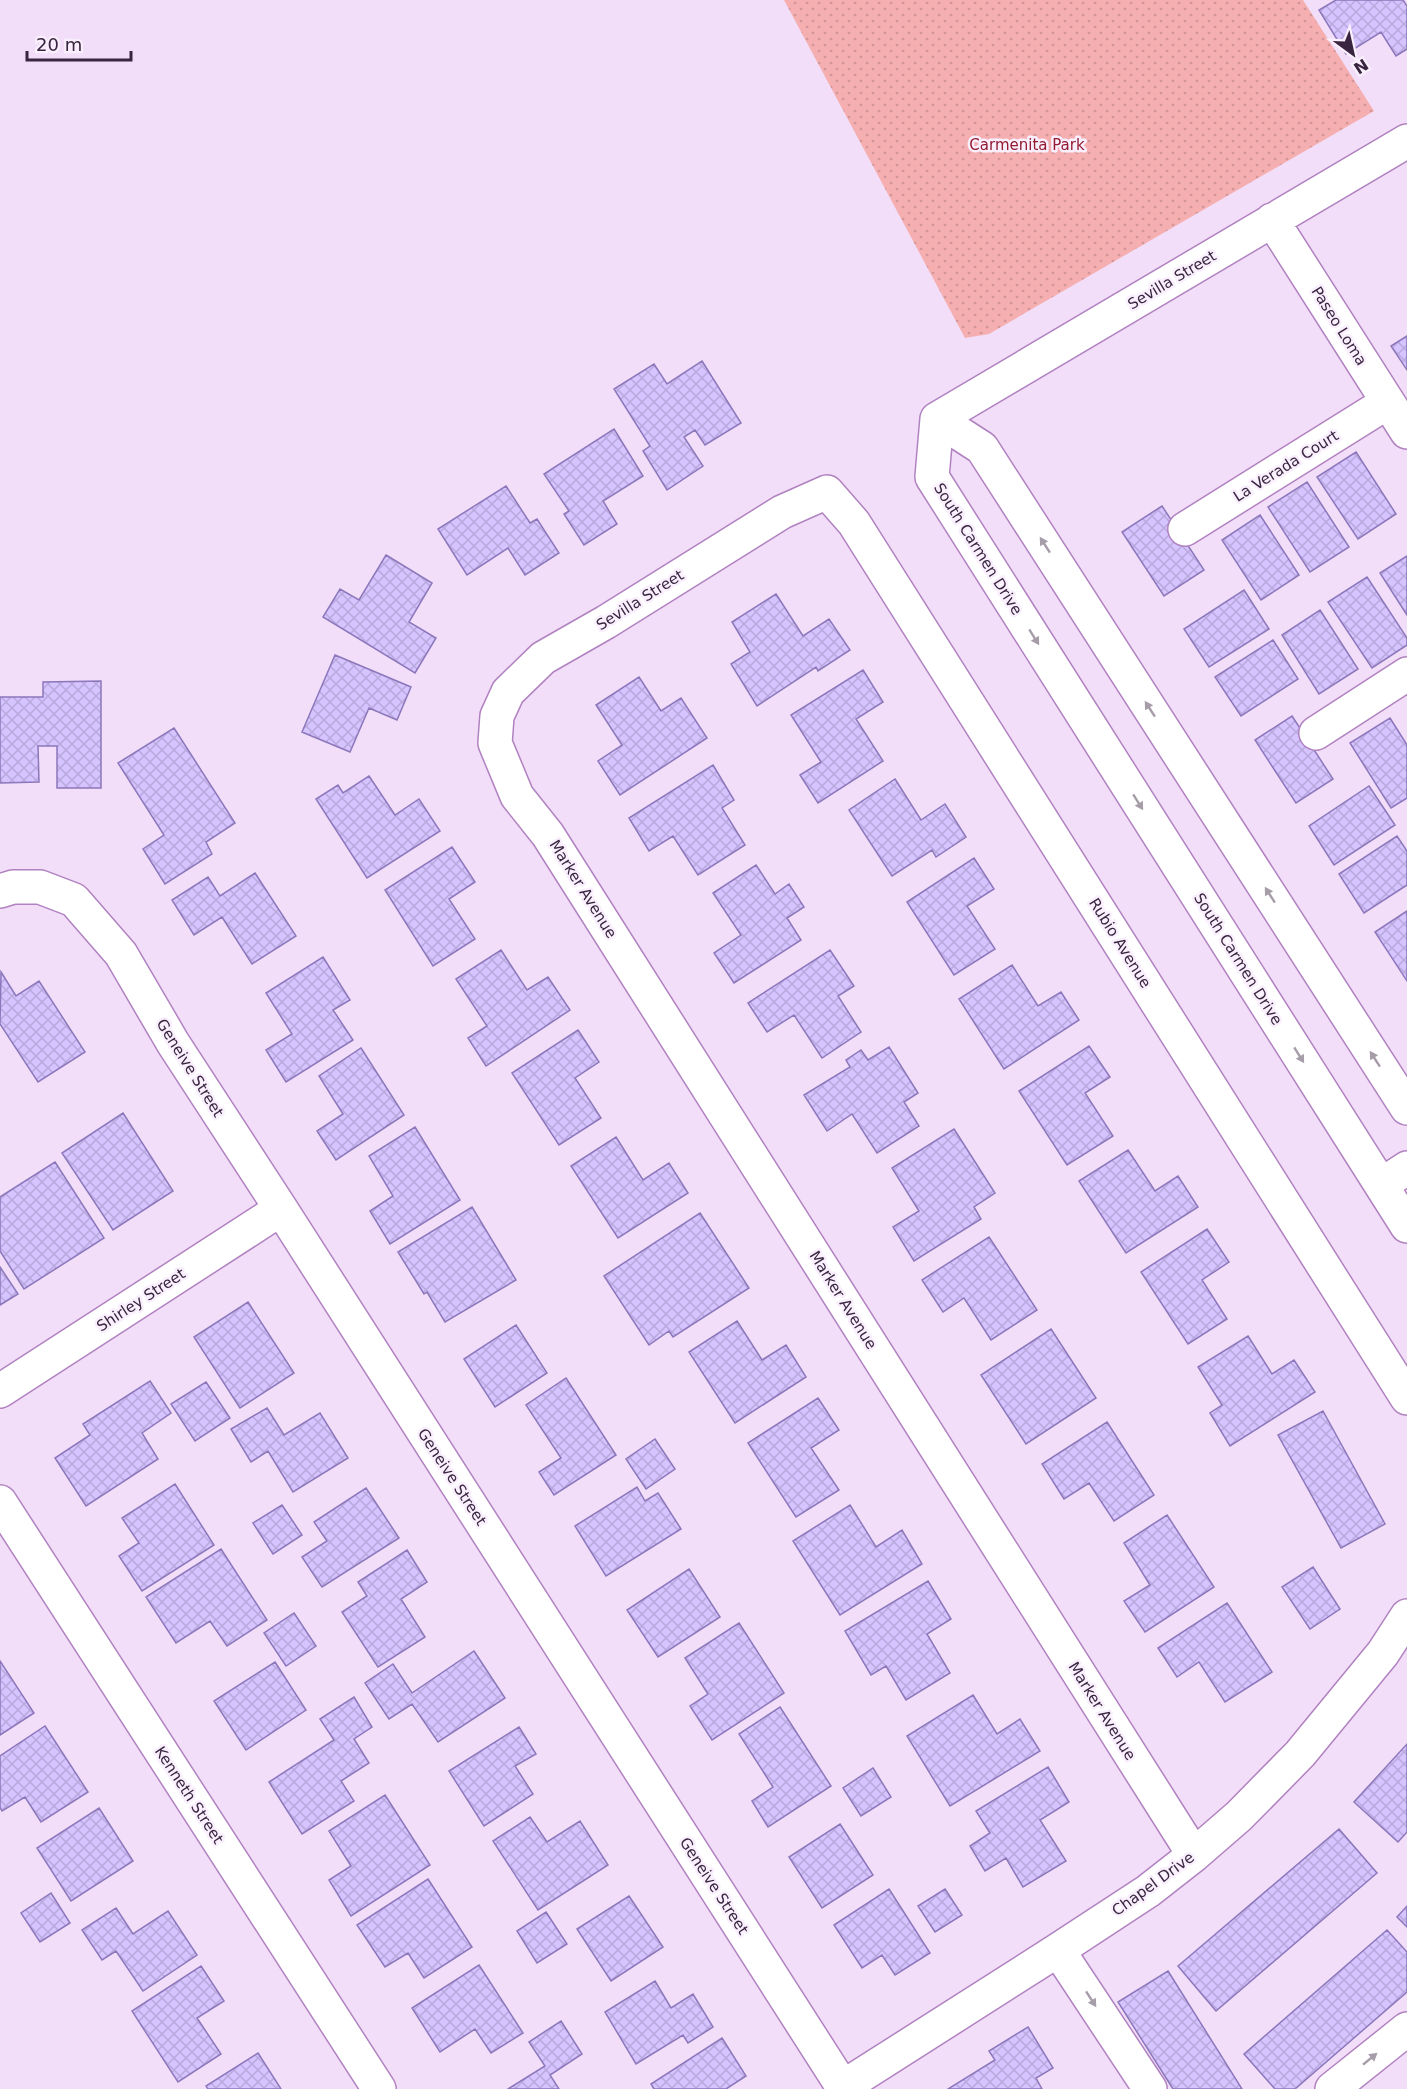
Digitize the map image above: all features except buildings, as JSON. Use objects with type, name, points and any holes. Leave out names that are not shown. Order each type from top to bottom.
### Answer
[{"type":"street","name":"Sevilla Street","points":[[937,419],[1407,141]]},
{"type":"street","name":"Paseo Loma","points":[[1272,220],[1407,432]]},
{"type":"street","name":"La Verada Court","points":[[1185,529],[1388,402]]},
{"type":"street","points":[[937,419],[982,448],[1407,1108]]},
{"type":"street","name":"South Carmen Drive","points":[[937,419],[932,477],[1394,1176],[1407,1226]]},
{"type":"street","name":"Sevilla Street","points":[[495,743],[497,716],[508,692],[543,658],[606,622],[782,512],[827,492]]},
{"type":"street","name":"Rubio Avenue","points":[[827,492],[860,532],[1407,1398]]},
{"type":"street","points":[[1316,732],[1407,674]]},
{"type":"street","name":"Marker Avenue","points":[[495,743],[517,796],[548,835],[1194,1855]]},
{"type":"street","name":"Geneive Street","points":[[0,891],[13,887],[40,887],[74,900],[121,954],[173,1043],[843,2088]]},
{"type":"street","name":"Shirley Street","points":[[0,1391],[281,1209]]},
{"type":"street","name":"Kenneth Street","points":[[0,1502],[379,2089]]},
{"type":"street","name":"Chapel Drive","points":[[843,2088],[1148,1891],[1194,1855],[1239,1816],[1300,1754],[1383,1653],[1407,1616]]},
{"type":"street","points":[[1058,1950],[1150,2089]]},
{"type":"street","points":[[1332,2089],[1407,2029]]},
{"type":"green space","name":"Carmenita Park","points":[[784,0],[1303,0],[1374,111],[989,334],[965,338]]}]
